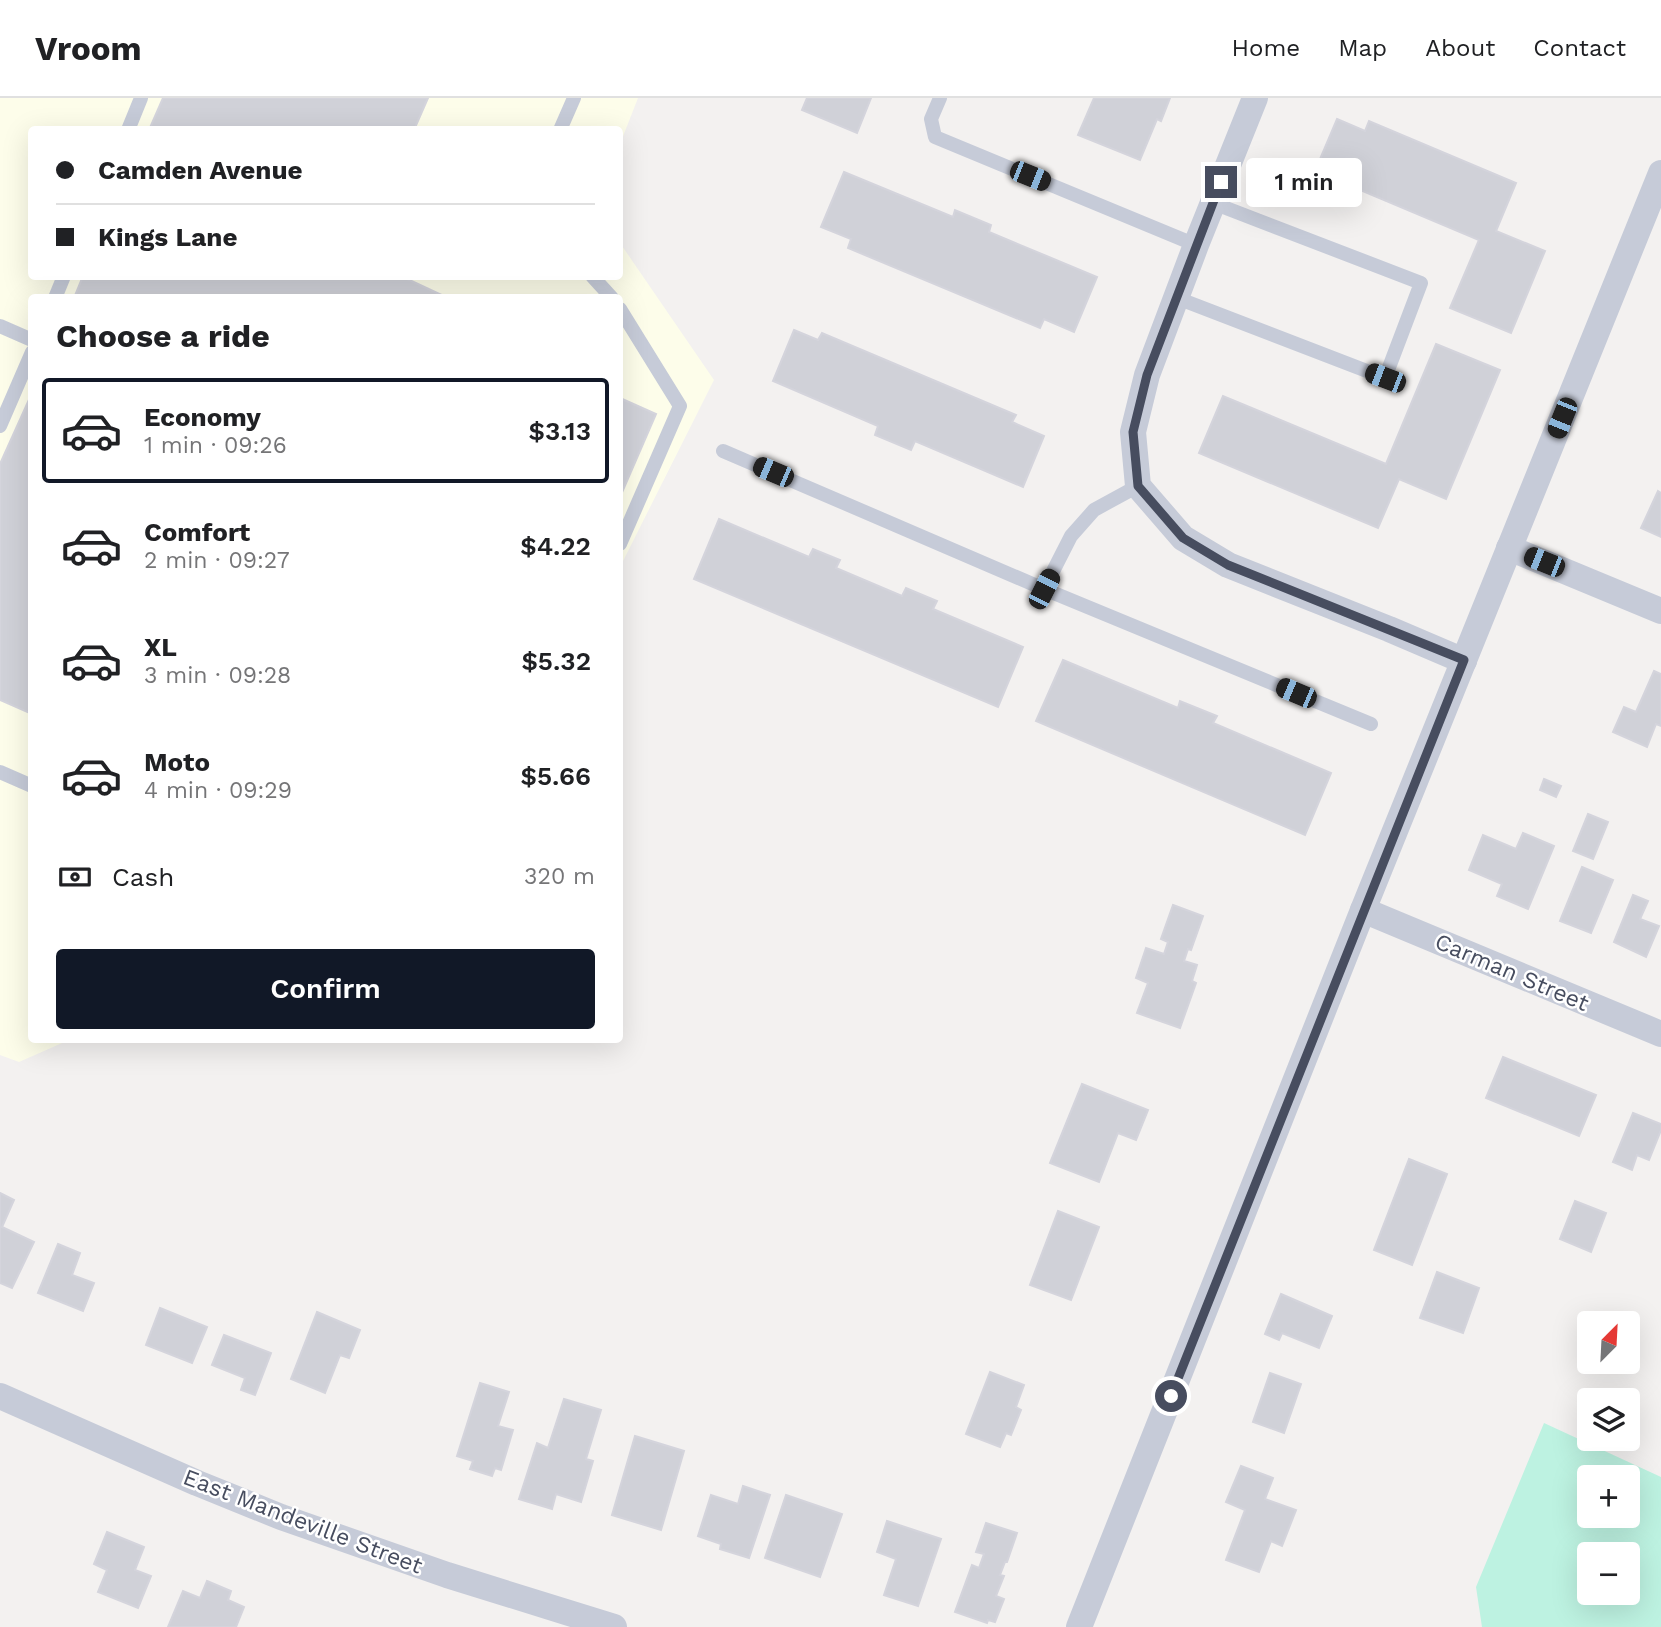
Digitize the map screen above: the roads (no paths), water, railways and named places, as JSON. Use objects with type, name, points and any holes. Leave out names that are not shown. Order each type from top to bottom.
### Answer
[{"type":"street","points":[[1255,98],[1147,375],[1133,432],[1138,486],[1183,538],[1228,565],[1464,660]]},
{"type":"street","points":[[1079,1627],[1509,548],[1653,213],[1661,173]]},
{"type":"street","points":[[1509,548],[1661,611]]},
{"type":"street","name":"Carman Street","points":[[1363,909],[1661,1034]]},
{"type":"street","name":"East Mandeville Street","points":[[0,1396],[281,1517],[447,1575],[614,1627]]},
{"type":"lane","points":[[130,126],[141,98]]},
{"type":"lane","points":[[562,126],[574,98]]},
{"type":"lane","points":[[940,98],[931,119],[935,137],[1196,244]]},
{"type":"lane","points":[[1177,298],[1385,378],[1417,295],[1421,282],[1213,203]]},
{"type":"lane","points":[[596,280],[608,294]]},
{"type":"lane","points":[[623,314],[680,406],[623,537]]},
{"type":"lane","points":[[0,326],[28,338]]},
{"type":"lane","points":[[0,426],[28,361]]},
{"type":"lane","points":[[723,451],[1044,589],[1371,724]]},
{"type":"lane","points":[[1044,589],[1071,536],[1094,510],[1138,486]]},
{"type":"lane","points":[[0,772],[28,784]]}]
